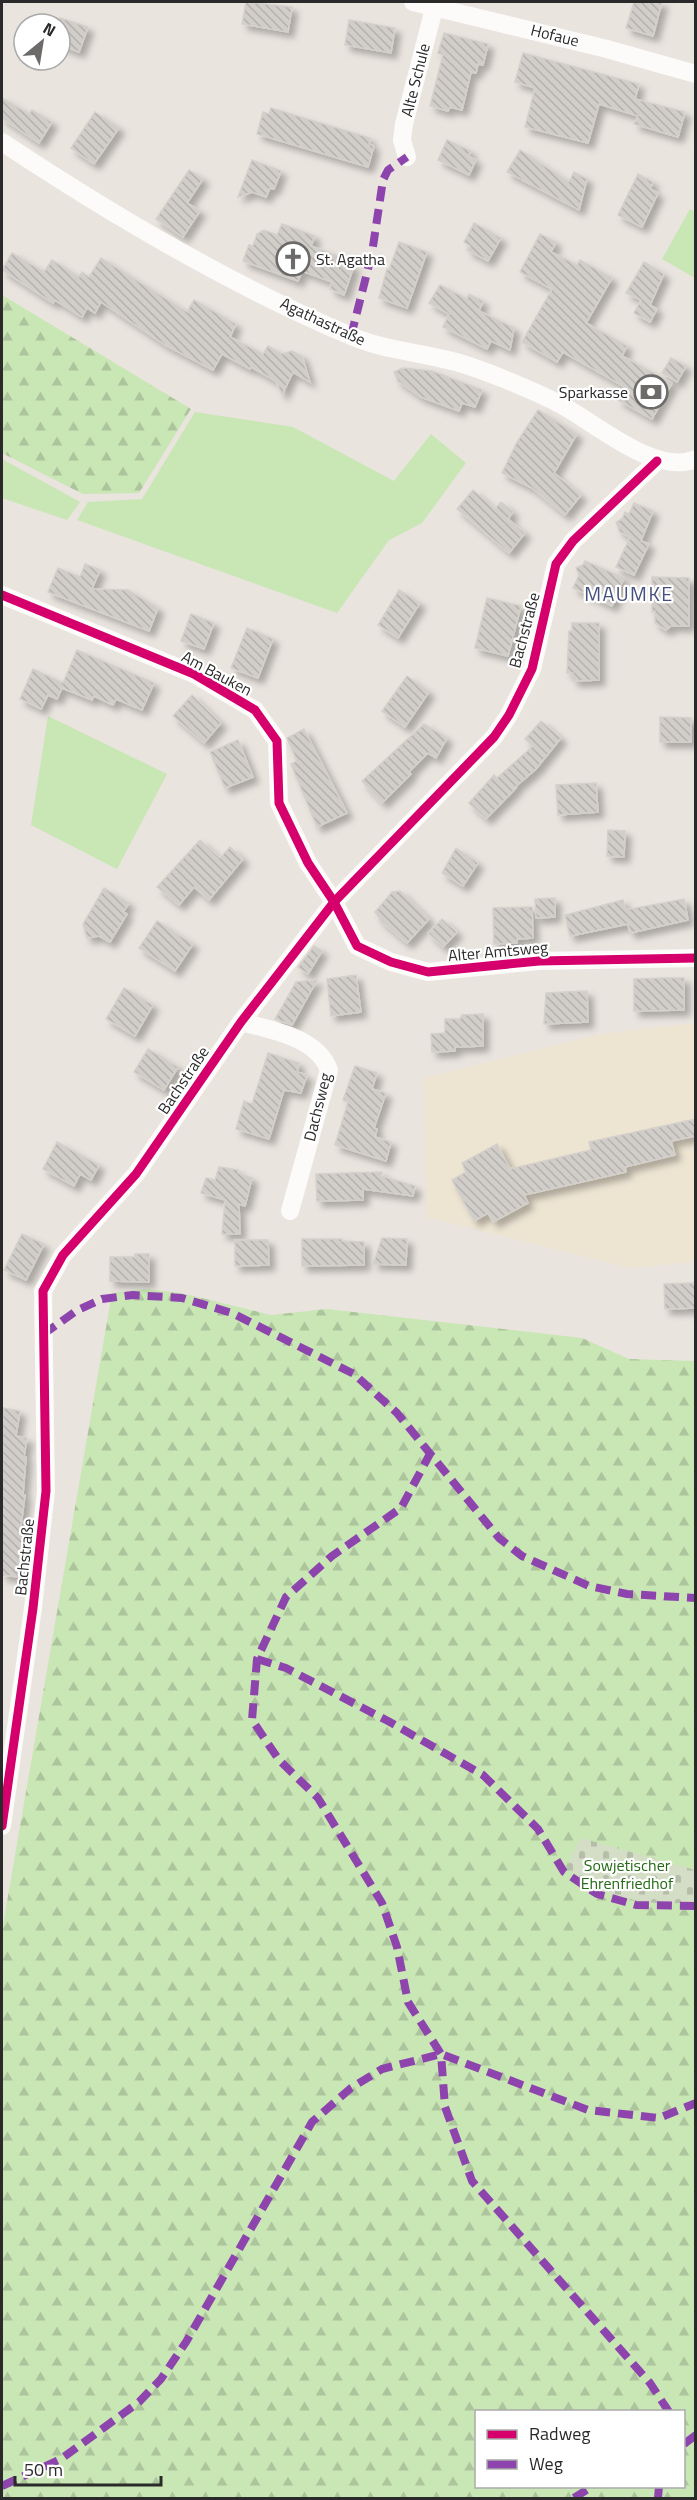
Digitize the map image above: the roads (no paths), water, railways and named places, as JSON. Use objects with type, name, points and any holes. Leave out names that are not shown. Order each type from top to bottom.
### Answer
[{"type":"street","name":"Hofaue","points":[[413,2],[435,4],[696,74]]},
{"type":"street","name":"Alte Schule","points":[[407,157],[402,140],[404,124],[435,4]]},
{"type":"street","name":"Agathastraße","points":[[2,142],[90,200],[263,294],[351,336],[379,346],[454,361],[554,401],[657,461],[679,463],[696,459]]},
{"type":"street","name":"Bachstraße","points":[[2,1826],[5,1818],[33,1608],[46,1491],[43,1291],[63,1256],[136,1174],[241,1022],[334,902],[494,737],[509,715],[532,669],[556,564],[560,557],[573,541],[657,461]]},
{"type":"street","name":"Am Bauken","points":[[2,595],[194,674],[255,710],[277,741],[279,803],[308,863],[334,902]]},
{"type":"street","name":"Alter Amtsweg","points":[[334,902],[357,946],[391,962],[428,972],[539,961],[696,958]]},
{"type":"street","name":"Dachsweg","points":[[241,1022],[291,1035],[324,1057],[329,1070],[290,1211]]},
{"type":"place","name":"St. Agatha","points":[[293,259]]},
{"type":"place","name":"Sparkasse","points":[[651,392]]},
{"type":"district","name":"MAUMKE","points":[[629,594]]},
{"type":"park label","name":"Sowjetischer Ehrenfriedhof","points":[[627,1874]]}]
